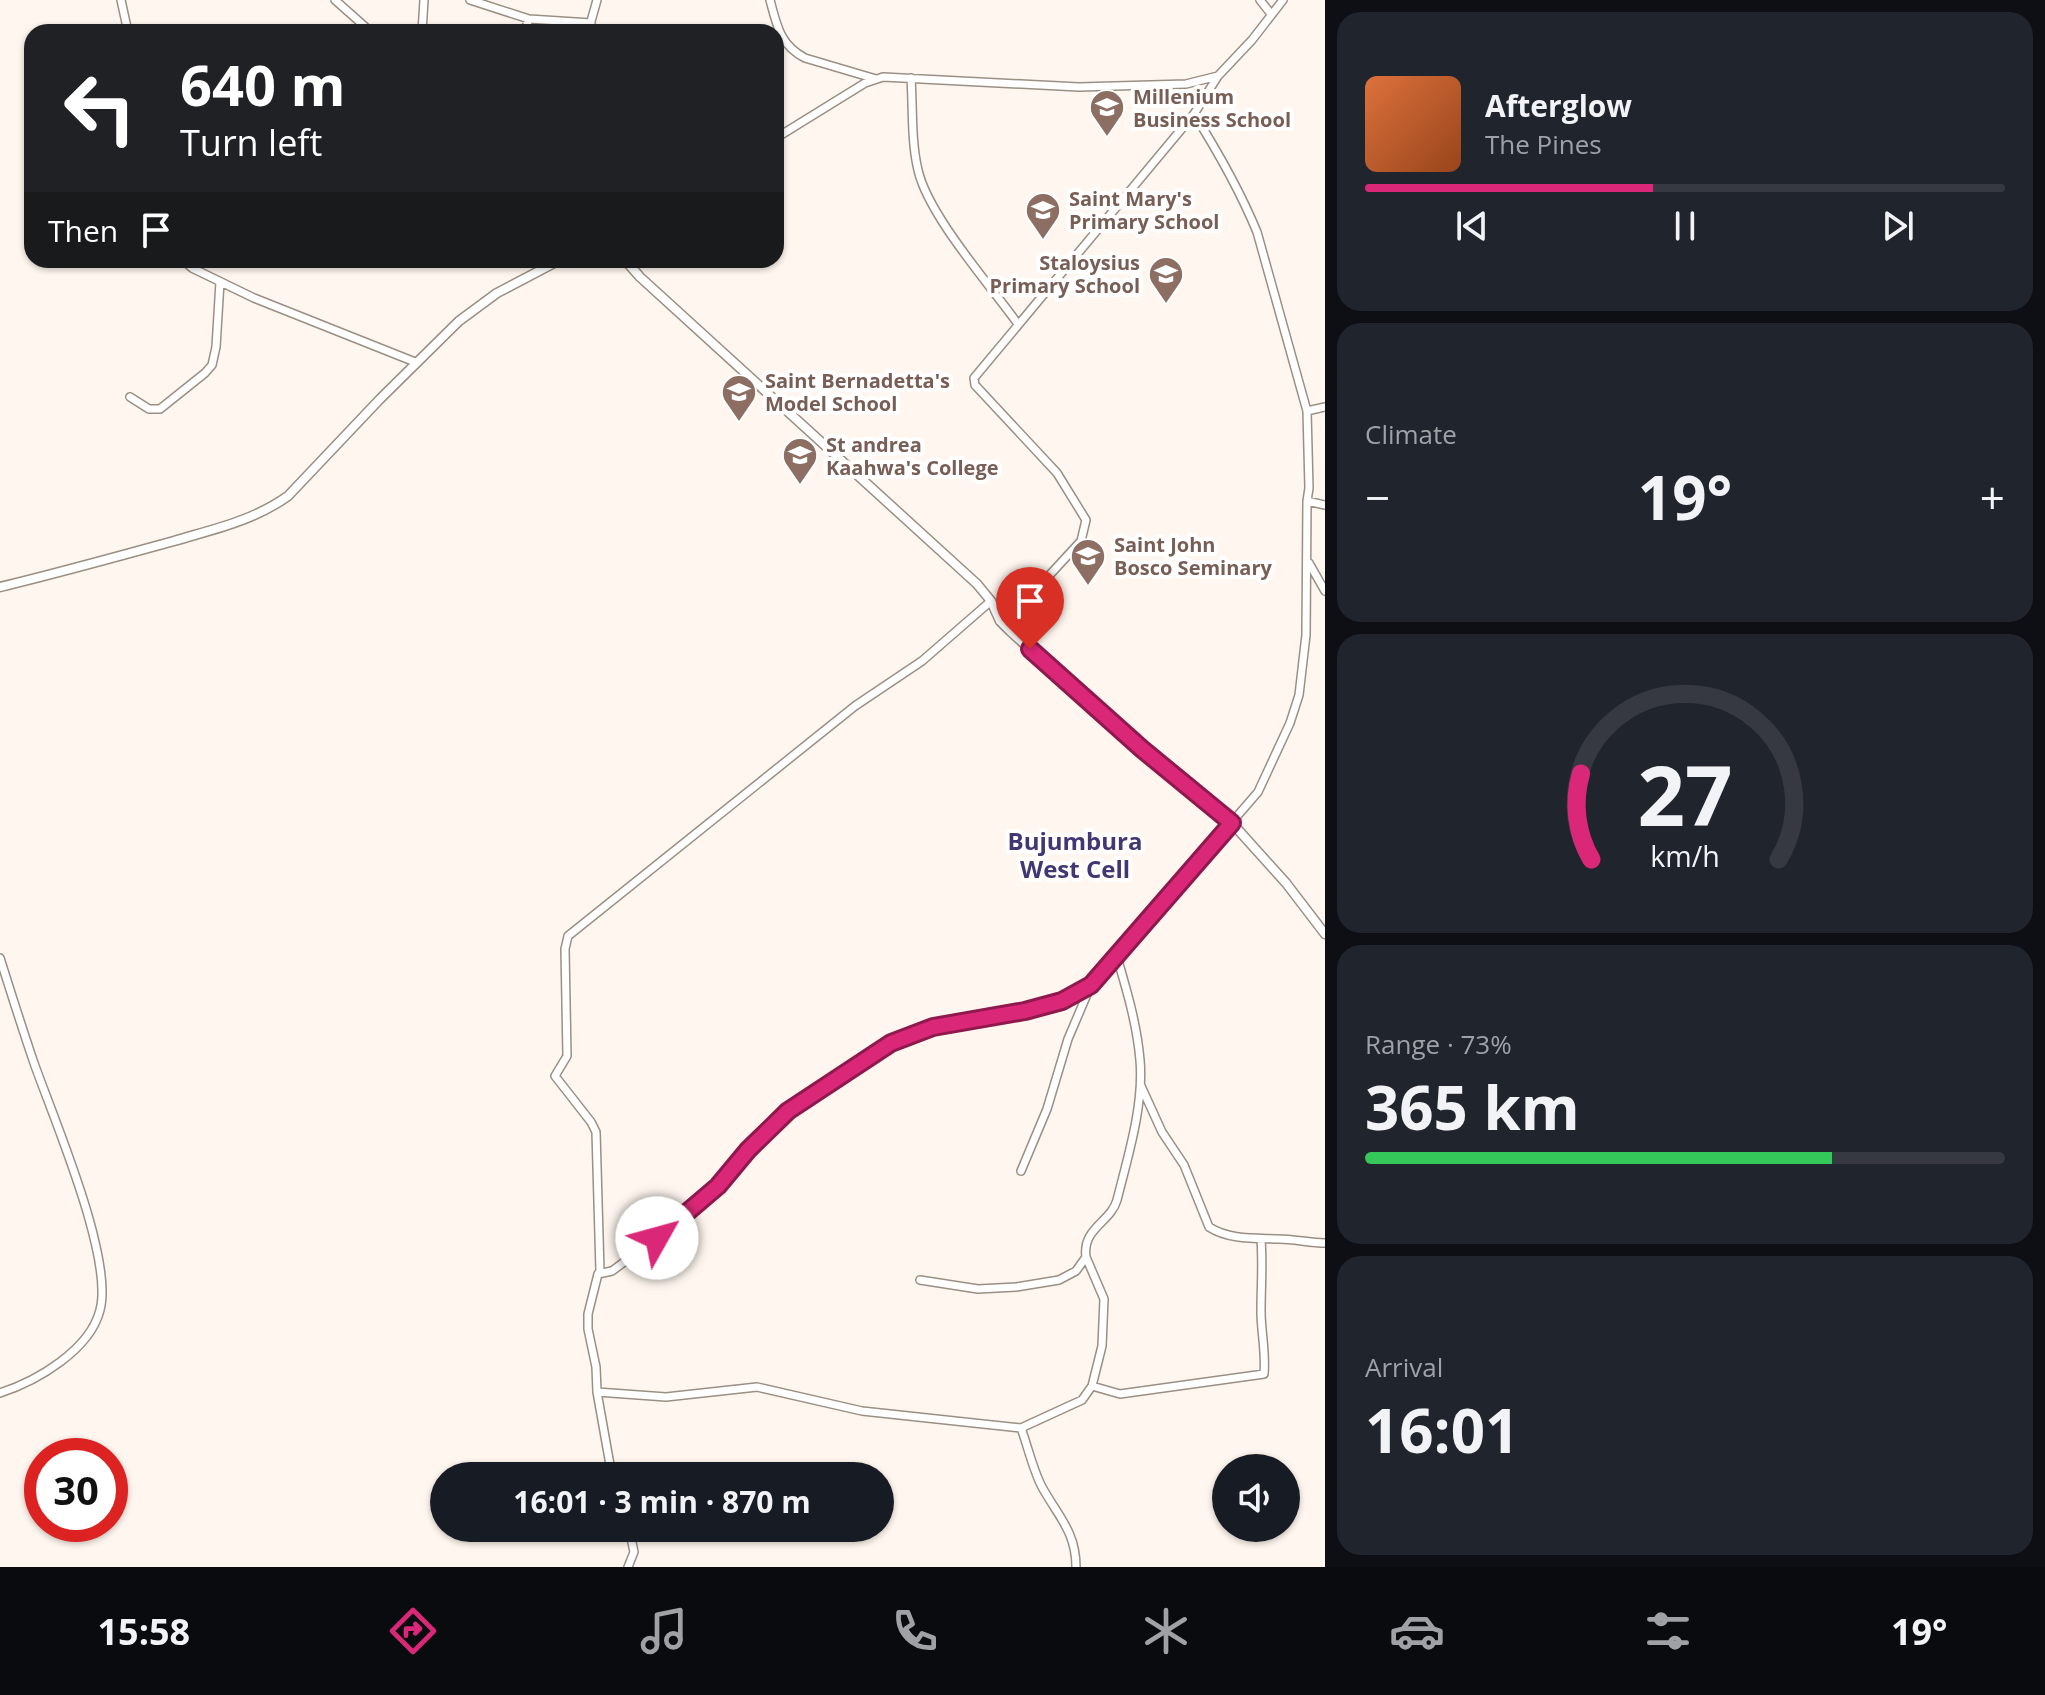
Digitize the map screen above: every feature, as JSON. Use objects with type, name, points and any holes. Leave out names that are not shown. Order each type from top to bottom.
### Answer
[{"type":"street","points":[[121,0],[126,24]]},
{"type":"street","points":[[335,0],[362,24]]},
{"type":"street","points":[[422,24],[424,0]]},
{"type":"street","points":[[470,0],[529,19],[591,23],[597,0]]},
{"type":"street","points":[[770,0],[777,24]]},
{"type":"street","points":[[1260,0],[1271,14]]},
{"type":"street","points":[[1045,580],[1081,541],[1086,520],[1057,473],[974,382],[976,374],[1194,114],[1218,76],[1252,40],[1283,0]]},
{"type":"street","points":[[527,24],[529,19]]},
{"type":"street","points":[[784,43],[805,58],[877,79]]},
{"type":"street","points":[[784,133],[865,83],[877,79],[911,78],[998,85],[1175,87],[1218,76]]},
{"type":"street","points":[[911,78],[915,154],[924,188],[935,210],[1018,324]]},
{"type":"street","points":[[598,1274],[612,1271],[679,1221],[718,1186],[748,1150],[788,1111],[891,1043],[933,1027],[1025,1011],[1062,1001],[1091,985],[1258,792],[1290,723],[1299,695],[1306,635],[1307,411],[1257,232],[1218,152],[1194,114]]},
{"type":"street","points":[[192,268],[254,298],[415,362]]},
{"type":"street","points":[[0,587],[96,564],[228,526],[265,511],[288,496],[415,362],[459,321],[497,293],[545,268]]},
{"type":"street","points":[[632,268],[977,584],[991,601],[1000,621],[1021,641],[1109,721],[1232,823],[1286,883],[1325,934]]},
{"type":"street","points":[[130,397],[149,409],[160,409],[212,365],[220,282]]},
{"type":"street","points":[[1307,411],[1325,407]]},
{"type":"street","points":[[1307,501],[1325,505]]},
{"type":"street","points":[[1308,561],[1325,591]]},
{"type":"street","points":[[610,1462],[588,1329],[588,1314],[600,1271],[596,1132],[555,1076],[567,1056],[565,949],[568,936],[855,706],[922,661],[991,601]]},
{"type":"street","points":[[597,1392],[666,1397],[757,1387],[862,1411],[1021,1428],[1082,1400],[1092,1386],[1102,1346],[1104,1299],[1086,1257],[1085,1247],[1093,1230],[1116,1203],[1141,1086],[1134,1020],[1117,957]]},
{"type":"street","points":[[0,958],[87,1214],[102,1280],[97,1320],[75,1347],[58,1365],[17,1388],[0,1393]]},
{"type":"street","points":[[1021,1171],[1047,1109],[1068,1039],[1091,985]]},
{"type":"street","points":[[1141,1086],[1162,1132],[1184,1165],[1209,1227],[1218,1233],[1261,1240],[1325,1243]]},
{"type":"street","points":[[1092,1386],[1120,1394],[1264,1374],[1261,1240]]},
{"type":"street","points":[[920,1280],[978,1289],[1016,1287],[1059,1280],[1076,1271],[1086,1257]]},
{"type":"street","points":[[1021,1428],[1042,1487],[1074,1542],[1076,1567]]},
{"type":"street","points":[[626,1566],[634,1552],[632,1542]]},
{"type":"place","name":"Millenium Business School","points":[[1107,138]]},
{"type":"place","name":"Saint Mary's Primary School","points":[[1043,241]]},
{"type":"place","name":"Staloysius Primary School","points":[[1166,305]]},
{"type":"place","name":"Saint Bernadetta's Model School","points":[[739,423]]},
{"type":"place","name":"St andrea Kaahwa's College","points":[[800,486]]},
{"type":"place","name":"Saint John Bosco Seminary","points":[[1088,587]]},
{"type":"district","name":"Bujumbura West Cell","points":[[1075,854]]},
{"type":"route","points":[[657,1238],[718,1186],[748,1150],[788,1111],[891,1043],[933,1027],[1025,1011],[1062,1001],[1091,985],[1232,823],[1109,721],[1030,649]]}]
